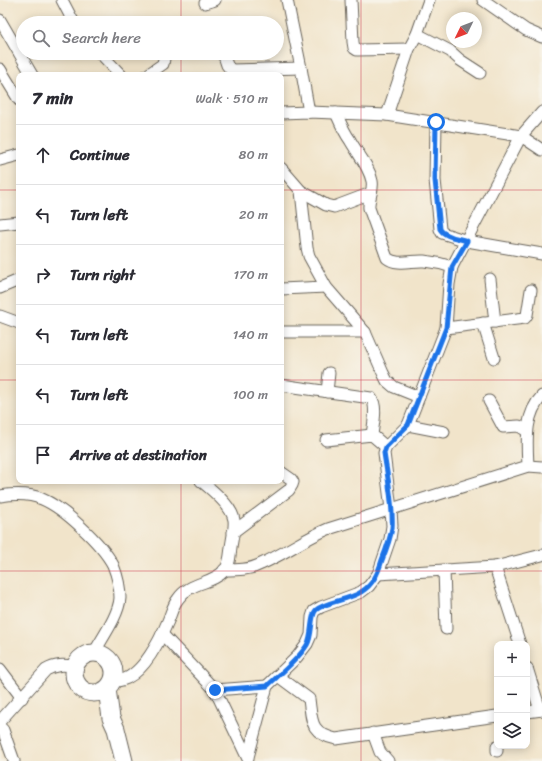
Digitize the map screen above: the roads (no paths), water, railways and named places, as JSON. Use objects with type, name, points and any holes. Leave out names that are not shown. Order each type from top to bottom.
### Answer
[{"type":"main road","points":[[111,718],[110,685],[114,671],[110,662],[103,655],[89,653],[80,658],[74,666],[73,675],[80,688],[88,693],[111,718],[116,729],[124,761]]},
{"type":"main road","points":[[88,693],[98,693],[110,685]]},
{"type":"street","points":[[62,0],[70,16]]},
{"type":"street","points":[[287,0],[309,112]]},
{"type":"street","points":[[351,0],[354,48],[362,51],[410,49]]},
{"type":"street","points":[[387,115],[429,0]]},
{"type":"street","points":[[483,0],[526,30],[542,37]]},
{"type":"street","points":[[0,20],[16,48]]},
{"type":"street","points":[[417,34],[450,51],[460,60],[480,73]]},
{"type":"street","points":[[23,60],[30,72]]},
{"type":"street","points":[[107,60],[118,72]]},
{"type":"street","points":[[151,72],[163,64],[164,60]]},
{"type":"street","points":[[225,60],[231,70],[301,68]]},
{"type":"street","points":[[0,69],[16,95]]},
{"type":"street","points":[[284,113],[309,112],[387,115],[436,122],[521,136],[542,150]]},
{"type":"street","points":[[248,759],[267,686],[297,657],[307,644],[312,634],[312,618],[314,611],[361,592],[369,586],[378,574],[390,539],[392,526],[384,453],[386,447],[408,425],[446,328],[452,267],[521,136],[542,112]]},
{"type":"street","points":[[336,113],[349,140],[365,165],[372,180],[369,208],[387,258],[396,262],[423,261],[452,267]]},
{"type":"street","points":[[436,122],[435,180],[440,229],[442,233],[467,241],[542,254]]},
{"type":"street","points":[[0,160],[16,156]]},
{"type":"street","points":[[284,171],[301,191],[326,205],[334,207],[371,194]]},
{"type":"street","points":[[301,191],[308,256],[326,287],[365,332],[387,380],[394,387],[419,397]]},
{"type":"street","points":[[0,224],[16,222]]},
{"type":"street","points":[[490,279],[495,322]]},
{"type":"street","points":[[0,288],[16,281]]},
{"type":"street","points":[[284,289],[326,287]]},
{"type":"street","points":[[446,328],[525,318],[527,315],[531,290]]},
{"type":"street","points":[[0,316],[16,322]]},
{"type":"street","points":[[483,323],[494,358]]},
{"type":"street","points":[[284,332],[365,332]]},
{"type":"street","points":[[327,392],[329,372]]},
{"type":"street","points":[[284,385],[371,398],[374,402],[372,436]]},
{"type":"street","points":[[528,466],[527,431],[534,406],[542,396]]},
{"type":"street","points":[[489,401],[503,427],[519,426],[527,431]]},
{"type":"street","points":[[408,425],[444,432]]},
{"type":"street","points":[[326,440],[372,436],[386,447]]},
{"type":"street","points":[[224,570],[247,569],[261,564],[313,535],[328,529],[528,466],[542,467]]},
{"type":"street","points":[[233,532],[289,490],[293,482],[291,478],[284,474]]},
{"type":"street","points":[[110,685],[136,672],[148,658],[162,634],[177,600],[184,592],[213,578],[224,570],[229,561],[234,520],[228,507],[204,484]]},
{"type":"street","points":[[0,496],[27,494],[43,499],[88,534],[102,550],[112,565],[118,580],[120,598],[117,611],[94,653]]},
{"type":"street","points":[[378,574],[495,567],[542,555]]},
{"type":"street","points":[[495,567],[519,641]]},
{"type":"street","points":[[444,570],[446,629]]},
{"type":"street","points":[[162,634],[215,690],[248,759]]},
{"type":"street","points":[[0,720],[22,698],[46,670],[59,665],[74,666]]},
{"type":"street","points":[[0,669],[22,698]]},
{"type":"street","points":[[278,676],[309,698],[313,725],[319,732],[336,739],[494,716]]},
{"type":"street","points":[[530,677],[541,710],[530,712]]},
{"type":"street","points":[[215,690],[267,686]]},
{"type":"street","points":[[0,728],[3,730],[14,756],[14,761]]},
{"type":"street","points":[[373,733],[380,752],[388,761]]}]
